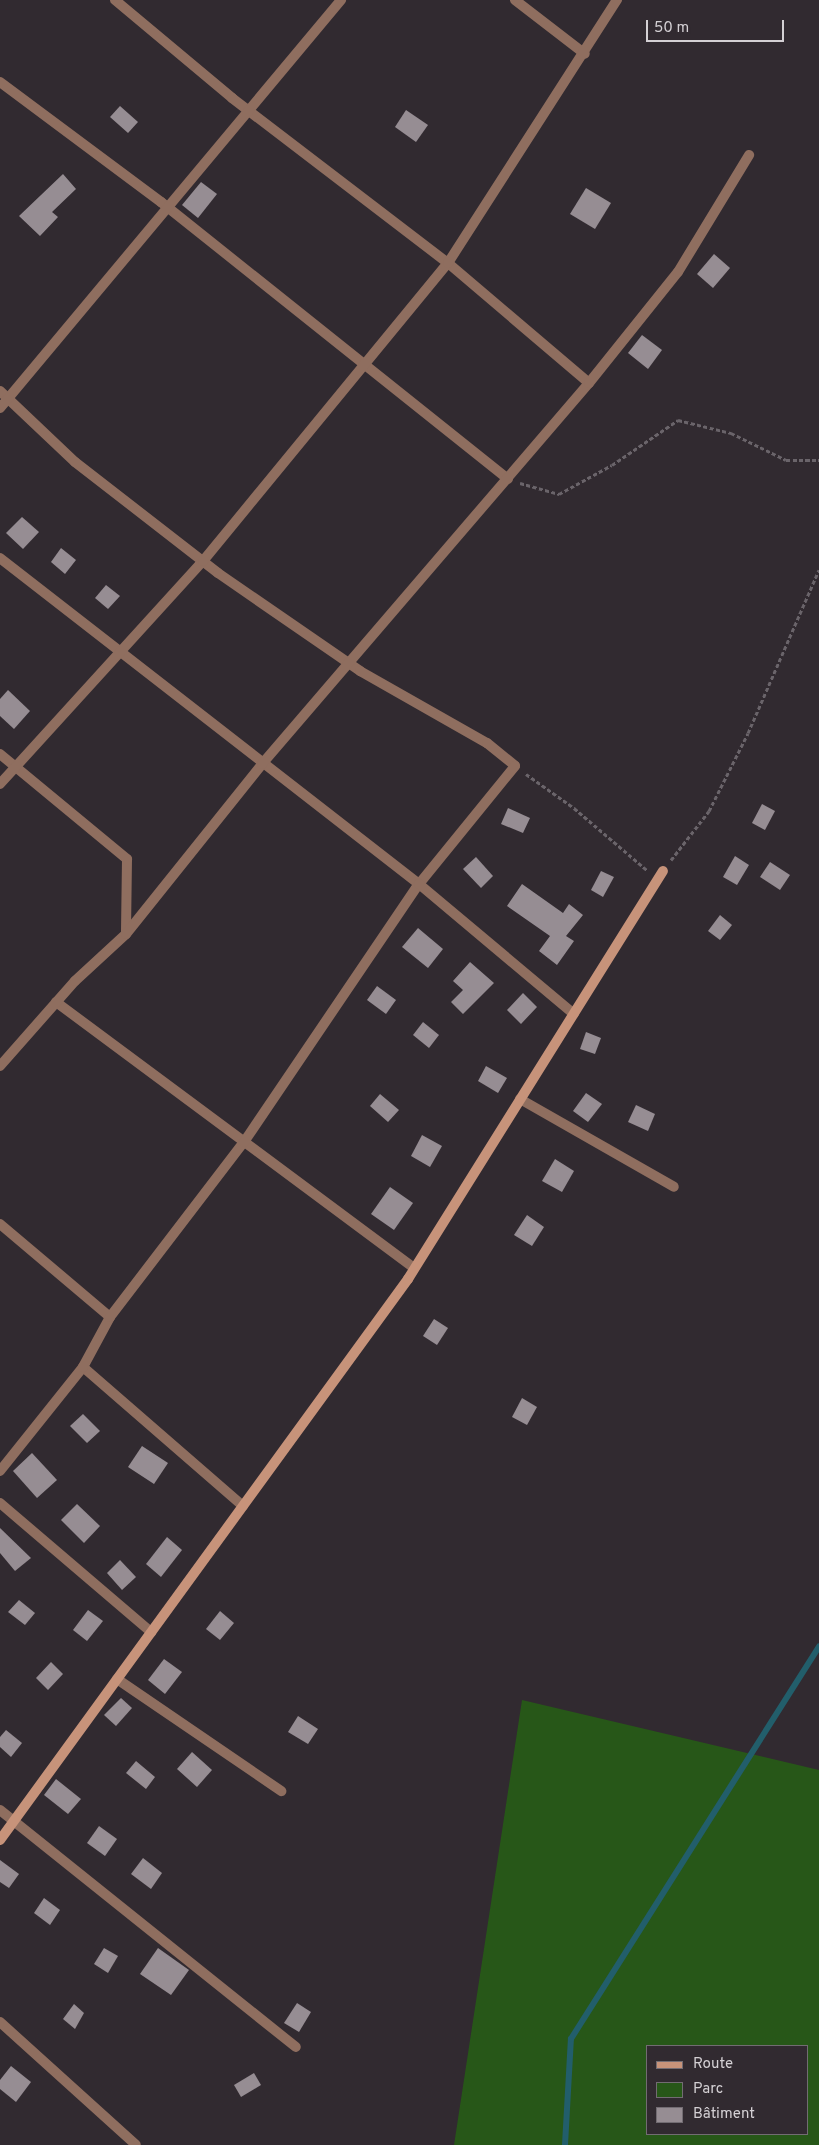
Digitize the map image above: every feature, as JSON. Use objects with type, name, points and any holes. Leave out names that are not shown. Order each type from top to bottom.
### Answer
[{"type":"street","points":[[115,0],[251,111],[308,152],[387,220],[448,263],[589,383]]},
{"type":"street","points":[[0,408],[4,395],[168,208],[342,0]]},
{"type":"street","points":[[515,0],[584,54]]},
{"type":"street","points":[[0,784],[120,655],[203,561],[448,263],[617,0]]},
{"type":"street","points":[[0,82],[168,208],[508,479]]},
{"type":"street","points":[[0,1066],[56,1002],[126,934],[262,764],[351,665],[589,383],[678,272],[749,155]]},
{"type":"street","points":[[0,1472],[83,1367],[110,1317],[244,1142],[419,884],[515,766],[486,743],[351,665],[203,561],[75,462],[4,395]]},
{"type":"street","points":[[0,558],[120,655],[419,884],[574,1014]]},
{"type":"street","points":[[0,754],[127,859],[126,934]]},
{"type":"street","points":[[0,1840],[414,1268],[660,875]]},
{"type":"street","points":[[56,1002],[414,1268]]},
{"type":"street","points":[[520,1099],[674,1187]]},
{"type":"street","points":[[0,1224],[110,1317]]},
{"type":"street","points":[[83,1367],[243,1506]]},
{"type":"street","points":[[0,1503],[151,1632]]},
{"type":"street","points":[[117,1679],[280,1791]]},
{"type":"street","points":[[0,1810],[13,1823],[296,2047]]},
{"type":"street","points":[[0,2022],[136,2145]]},
{"type":"path","points":[[508,479],[559,494],[612,465],[678,420],[731,433],[786,460],[819,460]]},
{"type":"path","points":[[515,766],[574,808],[660,875],[709,811],[748,733],[819,570]]},
{"type":"green space","points":[[522,1700],[819,1770],[819,2145],[454,2145]]},
{"type":"building","points":[[120,106],[138,122],[128,133],[110,117]]},
{"type":"building","points":[[406,110],[428,125],[416,142],[395,127]]},
{"type":"building","points":[[63,174],[76,189],[52,212],[58,217],[40,236],[19,216]]},
{"type":"building","points":[[201,182],[217,194],[198,218],[182,205]]},
{"type":"building","points":[[586,188],[611,203],[595,229],[570,214]]},
{"type":"building","points":[[714,254],[730,268],[713,288],[697,274]]},
{"type":"building","points":[[642,335],[662,350],[648,369],[628,353]]},
{"type":"building","points":[[22,517],[39,532],[23,549],[6,533]]},
{"type":"building","points":[[61,548],[76,560],[65,574],[51,562]]},
{"type":"building","points":[[106,585],[120,596],[108,609],[95,598]]},
{"type":"building","points":[[8,690],[30,711],[14,729],[0,716],[0,699]]},
{"type":"building","points":[[762,804],[775,811],[765,830],[752,823]]},
{"type":"building","points":[[508,808],[530,818],[523,833],[501,824]]},
{"type":"building","points":[[735,856],[749,865],[737,885],[723,877]]},
{"type":"building","points":[[476,857],[493,876],[481,888],[463,869]]},
{"type":"building","points":[[770,862],[790,875],[780,890],[760,877]]},
{"type":"building","points":[[601,871],[614,877],[603,897],[591,890]]},
{"type":"building","points":[[522,884],[563,913],[569,904],[583,915],[566,936],[574,941],[557,965],[539,951],[550,936],[507,906]]},
{"type":"building","points":[[720,915],[732,925],[720,940],[708,931]]},
{"type":"building","points":[[418,928],[443,949],[428,968],[402,947]]},
{"type":"building","points":[[470,962],[494,983],[463,1014],[451,1002],[463,990],[453,981]]},
{"type":"building","points":[[377,986],[396,1000],[386,1014],[367,1000]]},
{"type":"building","points":[[523,993],[537,1007],[521,1024],[507,1010]]},
{"type":"building","points":[[423,1022],[439,1035],[429,1048],[413,1035]]},
{"type":"building","points":[[586,1032],[601,1038],[595,1054],[580,1049]]},
{"type":"building","points":[[486,1066],[507,1078],[498,1093],[478,1081]]},
{"type":"building","points":[[586,1093],[602,1104],[588,1122],[573,1111]]},
{"type":"building","points":[[380,1094],[399,1110],[388,1122],[370,1106]]},
{"type":"building","points":[[636,1105],[655,1114],[648,1131],[628,1122]]},
{"type":"building","points":[[422,1135],[442,1146],[430,1167],[411,1156]]},
{"type":"building","points":[[555,1159],[574,1171],[562,1192],[542,1181]]},
{"type":"building","points":[[390,1187],[413,1203],[394,1230],[371,1214]]},
{"type":"building","points":[[527,1215],[544,1227],[532,1246],[514,1235]]},
{"type":"building","points":[[434,1319],[448,1328],[437,1345],[423,1336]]},
{"type":"building","points":[[522,1398],[537,1407],[527,1425],[512,1417]]},
{"type":"building","points":[[83,1414],[100,1431],[87,1443],[70,1426]]},
{"type":"building","points":[[142,1446],[168,1463],[154,1484],[128,1467]]},
{"type":"building","points":[[32,1453],[57,1480],[37,1498],[13,1471]]},
{"type":"building","points":[[77,1504],[100,1526],[84,1543],[61,1520]]},
{"type":"building","points":[[0,1528],[31,1558],[15,1571],[0,1553]]},
{"type":"building","points":[[167,1537],[182,1550],[161,1577],[146,1564]]},
{"type":"building","points":[[120,1560],[136,1577],[122,1590],[107,1573]]},
{"type":"building","points":[[19,1600],[35,1613],[25,1625],[8,1612]]},
{"type":"building","points":[[88,1610],[103,1621],[87,1641],[73,1630]]},
{"type":"building","points":[[220,1611],[234,1623],[220,1640],[206,1629]]},
{"type":"building","points":[[164,1659],[182,1672],[165,1694],[148,1680]]},
{"type":"building","points":[[51,1662],[63,1674],[48,1690],[36,1678]]},
{"type":"building","points":[[121,1698],[132,1708],[116,1726],[104,1715]]},
{"type":"building","points":[[298,1716],[318,1729],[308,1744],[288,1732]]},
{"type":"building","points":[[6,1730],[22,1743],[11,1757],[0,1747],[0,1737]]},
{"type":"building","points":[[192,1752],[212,1770],[197,1787],[177,1769]]},
{"type":"building","points":[[136,1761],[155,1777],[146,1789],[126,1773]]},
{"type":"building","points":[[56,1779],[81,1799],[68,1814],[44,1795]]},
{"type":"building","points":[[99,1826],[117,1839],[105,1856],[87,1843]]},
{"type":"building","points":[[143,1858],[162,1873],[151,1889],[131,1874]]},
{"type":"building","points":[[0,1860],[19,1874],[9,1888],[0,1882]]},
{"type":"building","points":[[44,1898],[60,1910],[50,1925],[34,1913]]},
{"type":"building","points":[[104,1948],[118,1956],[108,1973],[94,1964]]},
{"type":"building","points":[[158,1948],[189,1970],[171,1995],[140,1974]]},
{"type":"building","points":[[297,2003],[311,2012],[299,2032],[284,2023]]},
{"type":"building","points":[[74,2004],[84,2013],[75,2029],[63,2019]]},
{"type":"building","points":[[11,2066],[31,2082],[16,2102],[0,2089],[0,2080]]},
{"type":"building","points":[[254,2073],[261,2085],[241,2097],[234,2085]]},
{"type":"waterway","points":[[565,2145],[571,2039],[819,1647]]}]
